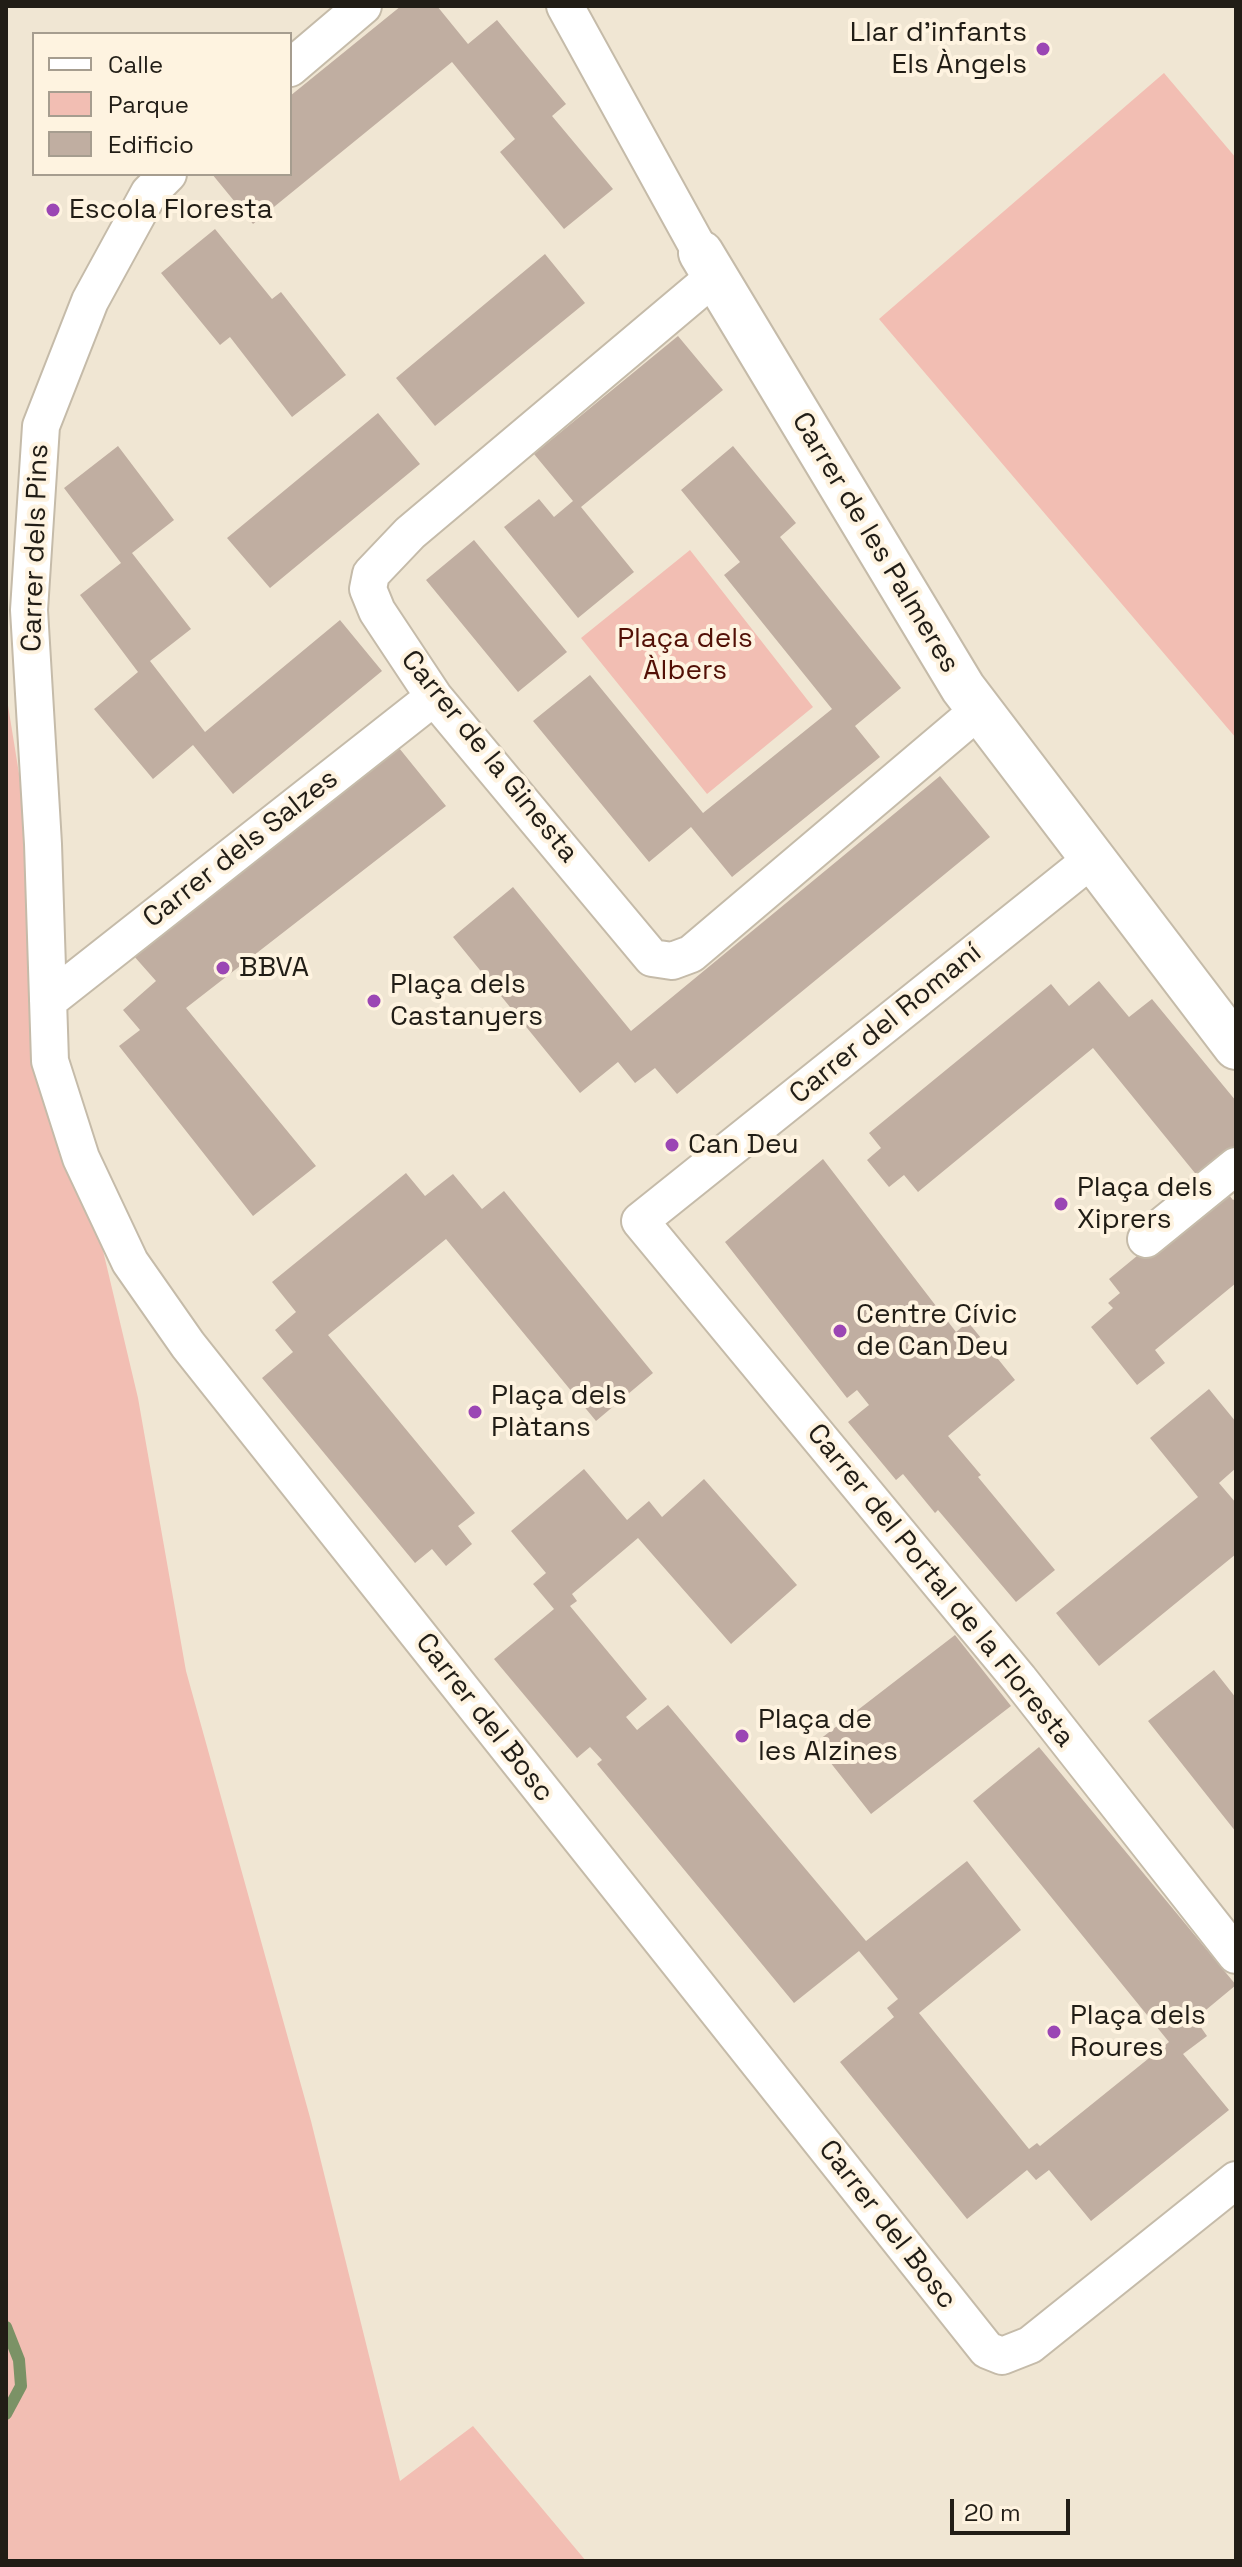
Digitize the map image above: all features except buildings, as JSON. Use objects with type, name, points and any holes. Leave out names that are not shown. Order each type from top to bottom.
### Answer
[{"type":"street","points":[[292,66],[363,6]]},
{"type":"street","name":"Carrer de les Palmeres","points":[[565,6],[708,265],[963,688],[1236,1047]]},
{"type":"street","name":"Carrer dels Pins","points":[[48,1001],[43,844],[29,610],[41,426],[90,301],[149,193],[166,176]]},
{"type":"street","name":"Carrer de la Ginesta","points":[[708,265],[410,533],[371,574],[368,589],[377,611],[434,697],[652,958],[672,961],[691,954],[979,710]]},
{"type":"street","name":"Carrer dels Salzes","points":[[48,1001],[434,697]]},
{"type":"street","name":"Carrer del Romaní","points":[[640,1221],[1067,878],[1092,859],[1095,860]]},
{"type":"street","name":"Carrer del Bosc","points":[[48,1001],[50,1061],[81,1158],[130,1262],[188,1345],[987,2350],[1002,2356],[1030,2345],[1236,2180]]},
{"type":"street","points":[[1146,1239],[1236,1166]]},
{"type":"street","name":"Carrer del Portal de la Floresta","points":[[640,1221],[1019,1679],[1236,1955]]},
{"type":"green space","points":[[1164,73],[1236,158],[1236,738],[879,319]]},
{"type":"green space","name":"Plaça dels Àlbers","points":[[690,550],[813,707],[707,794],[581,638]]},
{"type":"green space","points":[[6,693],[81,1158],[138,1398],[186,1671],[311,2121],[400,2481],[473,2426],[586,2561],[6,2561]]},
{"type":"waterway","points":[[6,2327],[19,2360],[21,2386],[6,2414]]},
{"type":"place","name":"Llar d'infants Els Àngels","points":[[1043,49]]},
{"type":"place","name":"Escola Floresta","points":[[53,210]]},
{"type":"place","name":"BBVA","points":[[223,968]]},
{"type":"place","name":"Plaça dels Castanyers","points":[[374,1001]]},
{"type":"place","name":"Can Deu","points":[[672,1145]]},
{"type":"place","name":"Plaça dels Xiprers","points":[[1061,1204]]},
{"type":"place","name":"Centre Cívic de Can Deu","points":[[840,1331]]},
{"type":"place","name":"Plaça dels Plàtans","points":[[475,1412]]},
{"type":"place","name":"Plaça de les Alzines","points":[[742,1736]]},
{"type":"place","name":"Plaça dels Roures","points":[[1054,2032]]}]
